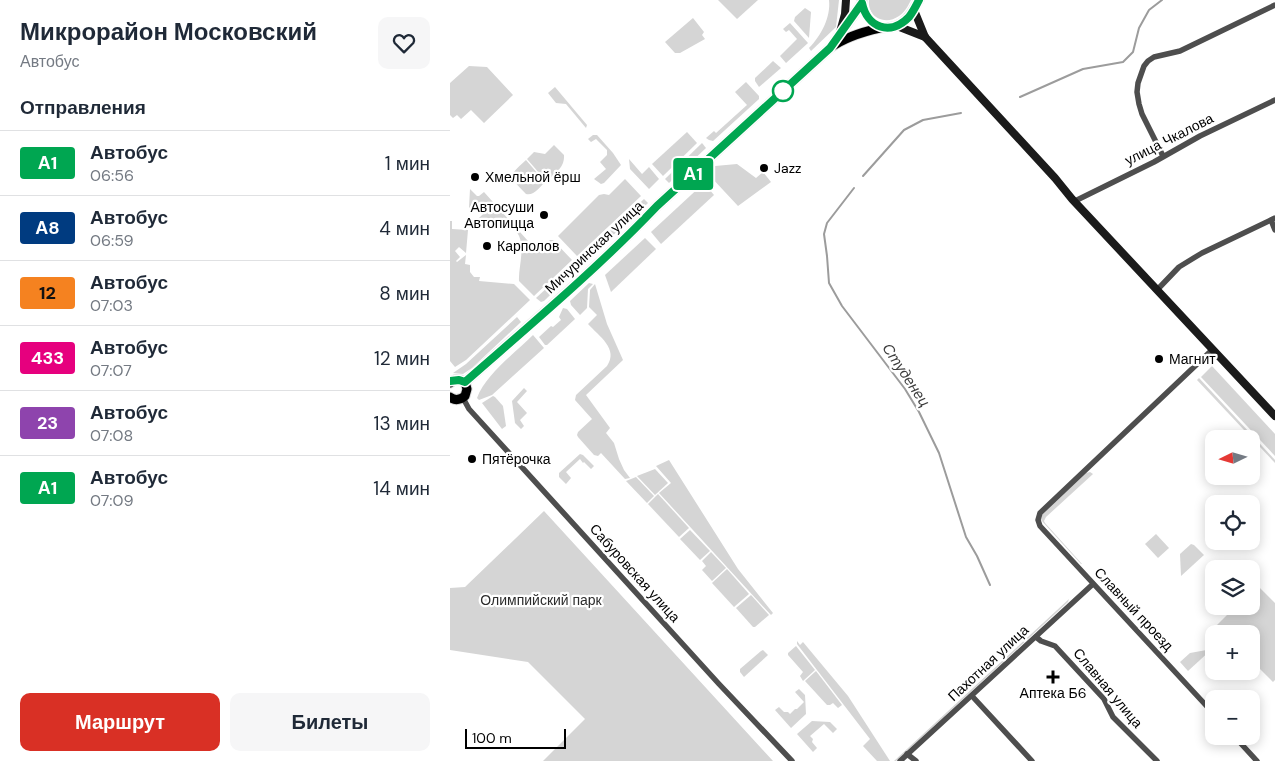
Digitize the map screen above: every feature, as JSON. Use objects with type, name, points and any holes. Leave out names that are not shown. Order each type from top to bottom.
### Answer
[{"type":"main road","points":[[840,34],[846,0]]},
{"type":"main road","points":[[862,1],[870,21],[883,28]]},
{"type":"main road","name":"Мичуринская улица","points":[[830,48],[862,1]]},
{"type":"main road","points":[[896,26],[908,18],[917,3]]},
{"type":"main road","points":[[917,3],[926,37]]},
{"type":"main road","points":[[896,26],[926,37],[1275,416]]},
{"type":"main road","name":"Мичуринская улица","points":[[465,382],[561,298],[639,226],[657,206],[830,48],[849,37],[865,31],[896,26]]},
{"type":"main road","points":[[450,382],[456,380],[465,382],[467,385],[467,392],[463,398],[457,400],[450,397]]},
{"type":"street","points":[[1163,156],[1139,104],[1138,83],[1144,66],[1154,57],[1180,51],[1275,5]]},
{"type":"street","name":"улица Чкалова","points":[[1075,201],[1200,136],[1275,100]]},
{"type":"street","points":[[1157,290],[1179,267],[1202,253],[1273,219],[1275,230]]},
{"type":"street","name":"Славный проезд","points":[[1205,704],[1040,526],[1038,520],[1040,513],[1047,506],[1213,349]]},
{"type":"street","name":"Сабуровская улица","points":[[463,398],[469,409],[792,761]]},
{"type":"street","name":"Пахотная улица","points":[[900,761],[1093,584]]},
{"type":"street","name":"Славная улица","points":[[1036,637],[1055,646],[1104,699],[1113,717],[1157,761]]},
{"type":"street","points":[[972,696],[1032,761]]},
{"type":"street","points":[[1242,745],[1257,761]]},
{"type":"street","points":[[907,754],[916,761]]},
{"type":"green space","points":[[718,0],[758,0],[737,19]]},
{"type":"green space","points":[[829,0],[839,0],[836,27],[811,51],[809,48],[821,32],[827,19]]},
{"type":"green space","points":[[869,0],[911,0],[906,9],[894,19],[883,20],[871,11]]},
{"type":"green space","points":[[805,8],[811,12],[809,38],[794,21],[795,17]]},
{"type":"green space","points":[[693,18],[704,32],[702,35],[705,39],[680,53],[675,53],[665,42]]},
{"type":"green space","points":[[790,23],[808,43],[786,63],[780,56],[797,39],[789,30],[786,32],[783,29]]},
{"type":"green space","points":[[773,61],[781,68],[759,87],[755,78]]},
{"type":"green space","points":[[469,66],[487,67],[513,95],[484,123],[471,110],[461,119],[457,115],[453,118],[450,115],[450,83]]},
{"type":"green space","points":[[746,82],[759,96],[759,99],[713,141],[706,138],[714,131],[716,133],[747,105],[735,92]]},
{"type":"green space","points":[[555,87],[587,125],[586,128],[566,104],[556,103],[548,93]]},
{"type":"green space","points":[[687,132],[697,143],[663,176],[652,164]]},
{"type":"green space","points":[[593,135],[597,135],[621,165],[601,184],[594,179],[606,169],[600,162],[607,155],[607,150],[596,139],[591,142],[588,139]]},
{"type":"green space","points":[[702,143],[706,148],[669,183],[665,179]]},
{"type":"green space","points":[[554,145],[564,155],[564,159],[559,170],[546,181],[527,159],[534,152],[545,154]]},
{"type":"green space","points":[[629,159],[642,174],[649,167],[659,179],[649,189],[630,169]]},
{"type":"green space","points":[[526,160],[545,182],[532,194],[526,194],[513,177],[513,173]]},
{"type":"green space","points":[[737,164],[756,178],[763,172],[771,182],[738,206],[709,173],[712,167],[715,166]]},
{"type":"green space","points":[[625,179],[641,196],[577,256],[558,236],[599,195],[609,195]]},
{"type":"green space","points":[[704,183],[714,195],[661,244],[651,232]]},
{"type":"green space","points":[[470,189],[477,196],[484,192],[537,251],[550,240],[553,240],[572,260],[534,296],[519,281],[522,251],[519,236],[506,225],[481,223],[480,228],[477,228],[477,220],[486,211],[476,201],[469,208]]},
{"type":"green space","points":[[644,199],[648,203],[584,262],[580,259]]},
{"type":"green space","points":[[450,221],[452,221],[452,229],[468,230],[466,253],[459,247],[455,251],[460,257],[457,262],[466,255],[465,264],[470,265],[470,272],[474,277],[480,277],[479,281],[514,284],[530,300],[466,360],[455,367],[450,361]]},
{"type":"green space","points":[[645,238],[656,249],[611,292],[605,275]]},
{"type":"green space","points":[[574,263],[579,267],[544,301],[541,302],[536,298]]},
{"type":"green space","points":[[589,283],[593,284],[588,289],[587,308],[580,315],[571,305],[570,301]]},
{"type":"green space","points":[[595,284],[607,324],[623,360],[586,395],[610,428],[606,433],[614,443],[624,470],[630,478],[625,479],[601,453],[598,456],[594,455],[577,435],[592,419],[575,400],[576,395],[607,366],[611,354],[606,343],[588,324],[597,315],[589,307],[590,290]]},
{"type":"green space","points":[[563,308],[567,309],[575,319],[545,345],[539,337],[561,320],[559,317]]},
{"type":"green space","points":[[517,317],[521,322],[472,368],[463,374],[453,373],[466,364]]},
{"type":"green space","points":[[533,335],[544,348],[492,395],[479,400],[477,398],[481,389],[494,372]]},
{"type":"green space","points":[[1212,366],[1275,434],[1275,456],[1260,440],[1260,430],[1251,430],[1201,377]]},
{"type":"green space","points":[[1199,378],[1247,430],[1244,430],[1197,380]]},
{"type":"green space","points":[[524,388],[527,391],[517,402],[527,413],[520,420],[524,426],[521,429],[515,423],[512,401]]},
{"type":"green space","points":[[493,396],[503,406],[506,426],[502,429],[482,403]]},
{"type":"green space","points":[[1260,444],[1275,460],[1275,463],[1260,447]]},
{"type":"green space","points":[[580,454],[594,466],[591,469],[580,459],[566,472],[571,478],[566,484],[559,477],[559,473]]},
{"type":"green space","points":[[669,460],[738,569],[773,613],[771,615],[659,493],[671,483],[656,466]]},
{"type":"green space","points":[[655,469],[668,483],[655,495],[637,476]]},
{"type":"green space","points":[[1090,472],[1093,474],[1046,517],[1044,521],[1081,564],[1041,520],[1042,515],[1086,473]]},
{"type":"green space","points":[[636,477],[654,496],[647,503],[626,481]]},
{"type":"green space","points":[[658,494],[689,528],[679,537],[648,504]]},
{"type":"green space","name":"Олимпийский парк","points":[[544,511],[773,761],[543,761],[585,719],[528,662],[450,650],[450,588],[465,587]]},
{"type":"green space","points":[[690,530],[710,551],[700,560],[680,539]]},
{"type":"green space","points":[[1156,534],[1169,548],[1158,558],[1145,544]]},
{"type":"green space","points":[[1191,544],[1204,555],[1181,576],[1180,554]]},
{"type":"green space","points":[[711,552],[726,568],[712,581],[702,570],[706,566],[702,561]]},
{"type":"green space","points":[[727,569],[749,594],[734,607],[712,583]]},
{"type":"green space","points":[[1260,588],[1275,603],[1275,680],[1273,682],[1260,669],[1260,625],[1217,625],[1227,615],[1260,615]]},
{"type":"green space","points":[[751,595],[769,615],[755,627],[736,608]]},
{"type":"green space","points":[[1069,599],[1068,602],[894,761]]},
{"type":"green space","points":[[797,641],[800,645],[803,642],[848,696],[890,761],[877,761],[863,746],[870,739],[797,644]]},
{"type":"green space","points":[[796,646],[815,670],[803,681],[800,676],[803,672],[788,655]]},
{"type":"green space","points":[[763,650],[768,655],[744,677],[740,669]]},
{"type":"green space","points":[[1205,650],[1205,655],[1188,671],[1180,662],[1190,653]]},
{"type":"green space","points":[[816,671],[842,705],[838,708],[833,703],[827,705],[805,681]]},
{"type":"green space","points":[[799,689],[805,695],[806,714],[791,728],[775,710],[779,707],[784,712],[790,714],[797,709],[804,702],[795,692]]},
{"type":"green space","points":[[812,721],[830,722],[837,729],[833,733],[824,724],[810,736],[817,748],[813,752],[797,734]]},
{"type":"waterway","name":"Студенец","points":[[1020,97],[1083,69],[1123,62],[1133,52],[1139,28],[1149,10],[1162,0]]},
{"type":"waterway","name":"Студенец","points":[[863,176],[904,130],[923,120],[961,113]]},
{"type":"waterway","name":"Студенец","points":[[854,188],[827,223],[824,234],[829,283],[842,306],[905,389],[919,412],[939,453],[966,537],[990,585]]},
{"type":"bus line","name":"А1","points":[[450,381],[459,380],[465,382],[591,271],[639,226],[657,206],[830,48],[862,3],[863,9],[870,21],[883,28],[896,26],[908,18],[919,0]]},
{"type":"place","name":"Jazz","points":[[764,168]]},
{"type":"place","name":"Хмельной ёрш","points":[[475,177]]},
{"type":"place","name":"Автосуши Автопицца","points":[[544,215]]},
{"type":"place","name":"Карполов","points":[[487,246]]},
{"type":"place","name":"Магнит","points":[[1159,359]]},
{"type":"place","name":"Пятёрочка","points":[[472,459]]},
{"type":"place","name":"Аптека Б6","points":[[1053,677]]}]
